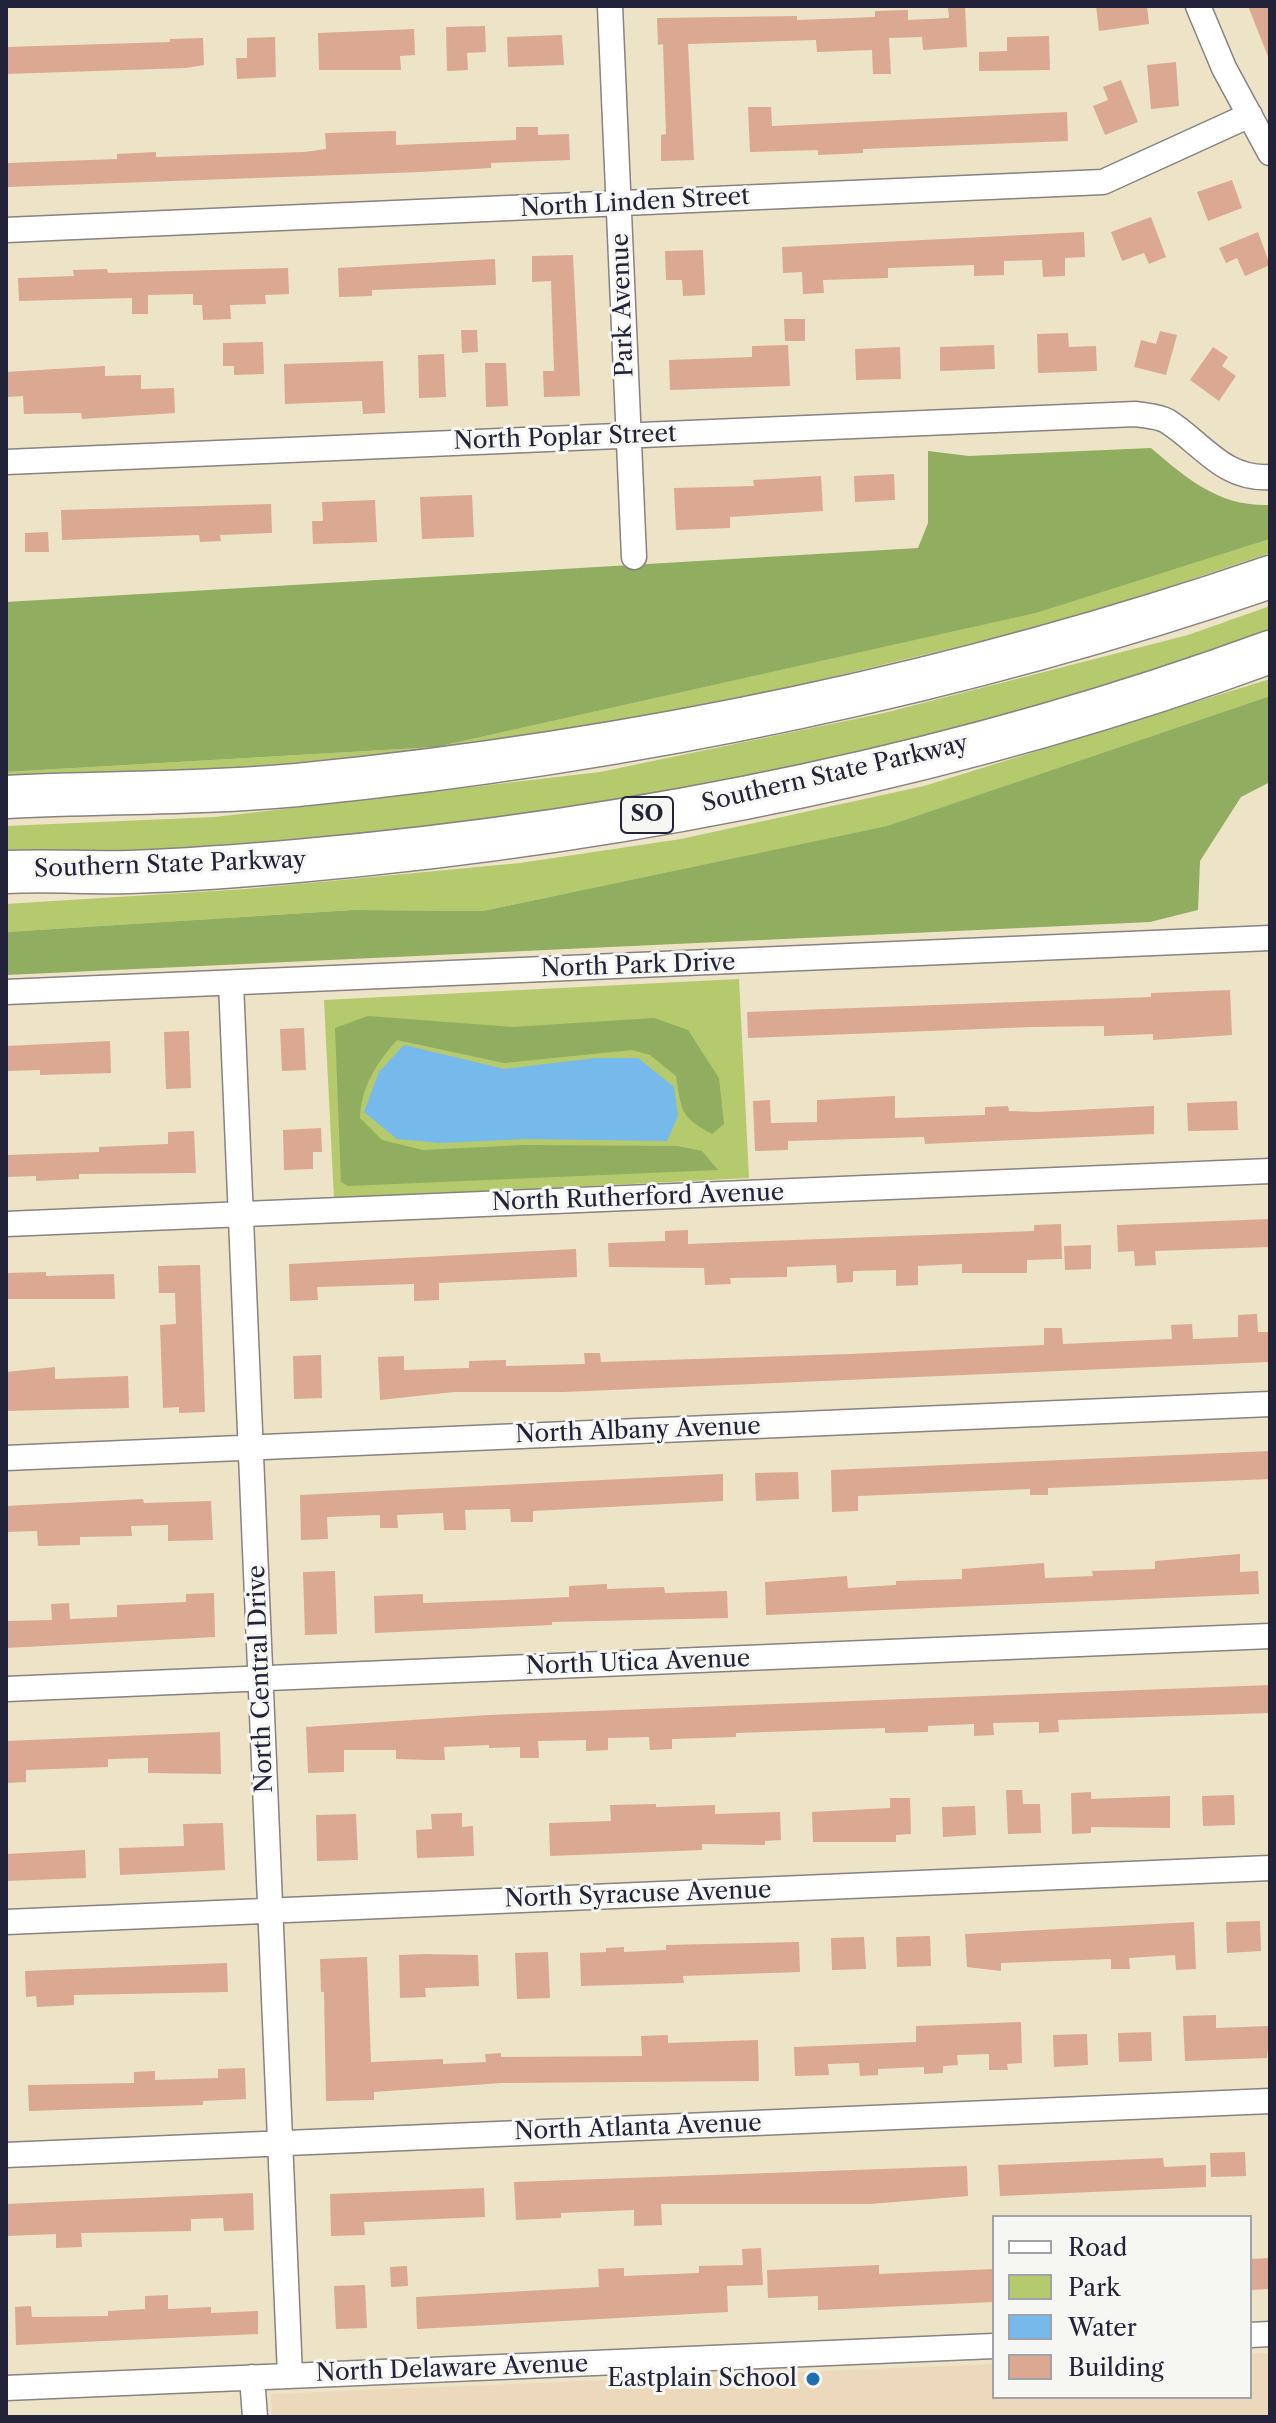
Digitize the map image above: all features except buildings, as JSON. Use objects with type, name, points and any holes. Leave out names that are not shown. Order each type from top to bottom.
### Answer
[{"type":"highway","points":[[6,797],[294,785],[534,756],[683,730],[963,670],[1177,609],[1270,577]]},
{"type":"highway","name":"Southern State Parkway","points":[[6,872],[127,872],[294,861],[416,850],[649,815],[823,780],[1004,736],[1270,652]]},
{"type":"street","name":"Park Avenue","points":[[610,6],[634,557]]},
{"type":"street","points":[[1198,6],[1224,68],[1270,153]]},
{"type":"street","name":"North Linden Street","points":[[6,230],[1103,182],[1250,115]]},
{"type":"street","name":"North Poplar Street","points":[[6,462],[1123,415],[1160,418],[1228,469],[1244,475],[1270,477]]},
{"type":"street","name":"North Park Drive","points":[[6,992],[1270,938]]},
{"type":"street","name":"North Central Drive","points":[[231,983],[290,2375]]},
{"type":"street","name":"North Rutherford Avenue","points":[[6,1224],[1270,1171]]},
{"type":"street","name":"North Albany Avenue","points":[[6,1458],[1270,1404]]},
{"type":"street","name":"North Utica Avenue","points":[[6,1689],[1270,1636]]},
{"type":"street","name":"North Syracuse Avenue","points":[[6,1922],[1270,1868]]},
{"type":"street","name":"North Atlanta Avenue","points":[[6,2155],[1270,2101]]},
{"type":"street","name":"North Delaware Avenue","points":[[6,2388],[992,2346]]},
{"type":"street","points":[[252,2377],[255,2417]]},
{"type":"shaded area","name":"Eastplain School","points":[[1252,2353],[1270,2353],[1270,2417],[272,2417],[271,2394],[992,2364],[992,2399],[1252,2399]]},
{"type":"green space","points":[[1151,448],[1205,489],[1235,501],[1270,505],[1270,539],[1036,613],[436,747],[6,772],[6,602],[918,548],[928,523],[928,451],[969,456]]},
{"type":"green space","points":[[1270,539],[1270,553],[1072,619],[749,697],[607,725],[435,752],[233,770],[6,782],[6,772],[436,747],[1035,613]]},
{"type":"green space","points":[[1270,606],[1270,636],[1044,711],[747,783],[397,835],[6,861],[6,826],[215,817],[600,772],[884,713],[1188,635]]},
{"type":"green space","points":[[1270,679],[1270,696],[888,826],[483,911],[353,910],[6,932],[6,904],[246,889],[520,863],[681,839],[924,786]]},
{"type":"green space","points":[[1270,696],[1270,782],[1241,797],[1200,861],[1198,910],[1150,922],[6,975],[6,932],[353,910],[483,911],[887,826]]},
{"type":"green space","points":[[739,979],[749,1178],[334,1199],[324,1000]]},
{"type":"green space","points":[[368,1016],[513,1027],[654,1018],[688,1030],[719,1078],[724,1124],[712,1134],[693,1122],[684,1111],[676,1076],[650,1055],[632,1050],[504,1063],[397,1040],[371,1076],[363,1096],[360,1118],[382,1140],[423,1150],[525,1145],[677,1146],[702,1151],[718,1170],[348,1186],[341,1182],[335,1028]]},
{"type":"water","points":[[404,1045],[504,1069],[596,1058],[638,1058],[674,1087],[678,1116],[667,1141],[526,1139],[441,1143],[397,1139],[364,1112],[379,1072]]},
{"type":"place","name":"Eastplain School","points":[[813,2379]]}]
